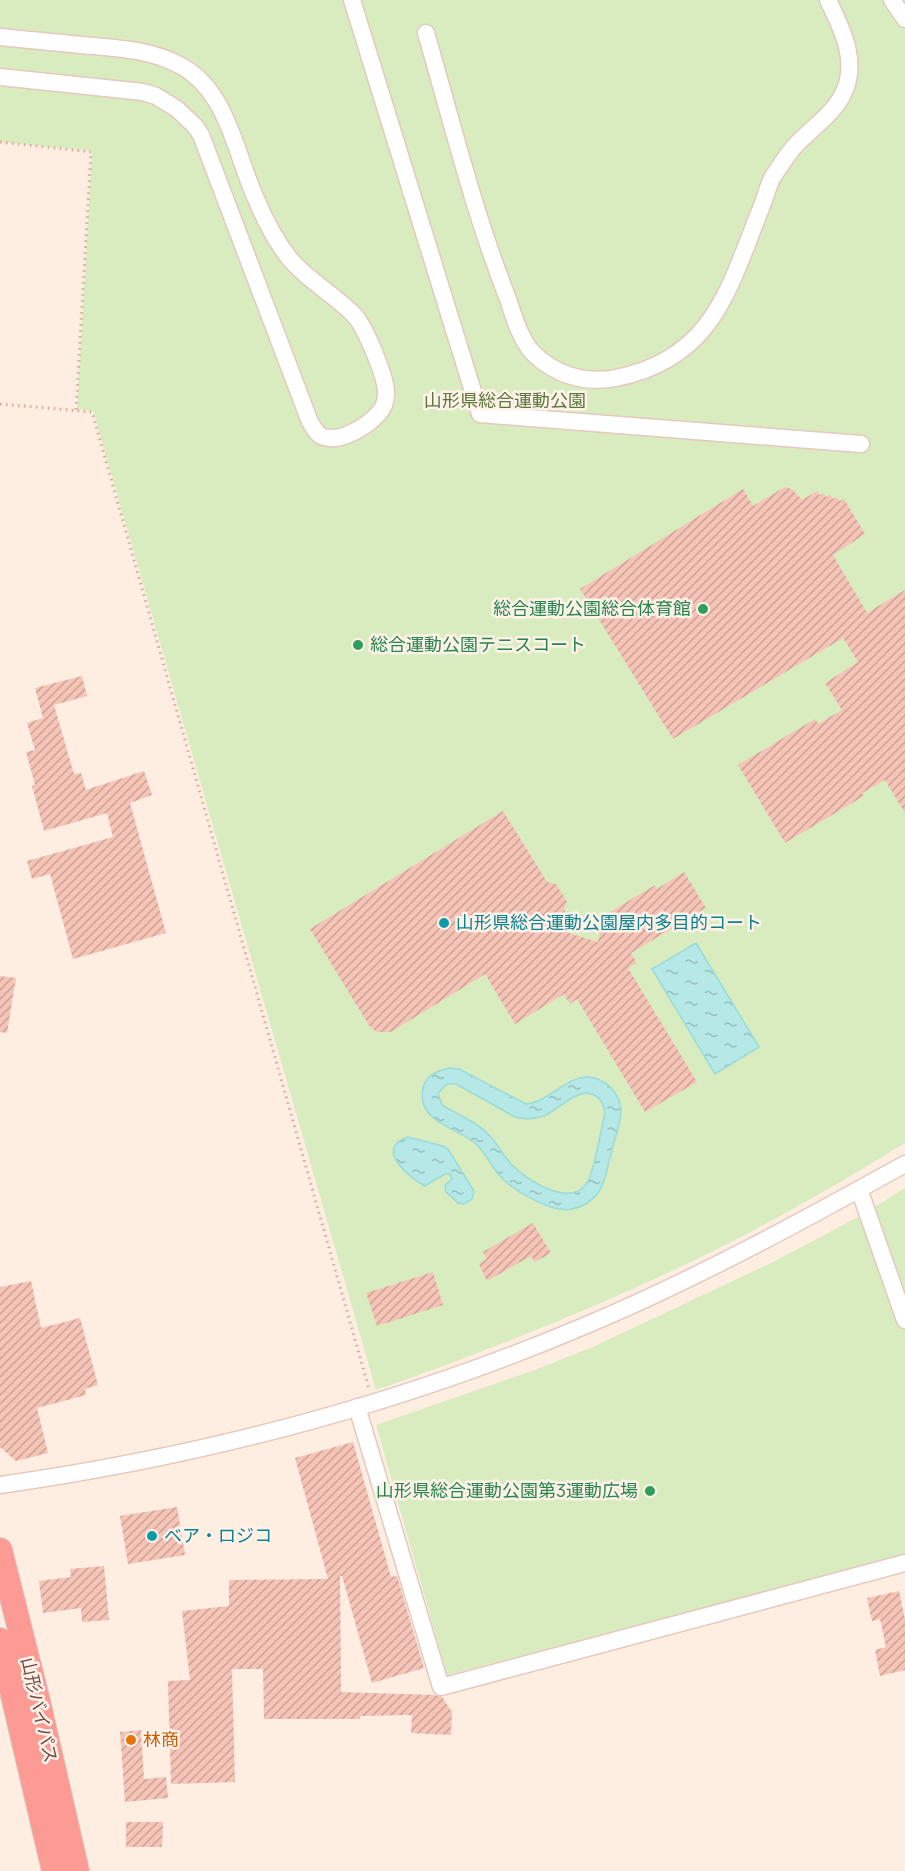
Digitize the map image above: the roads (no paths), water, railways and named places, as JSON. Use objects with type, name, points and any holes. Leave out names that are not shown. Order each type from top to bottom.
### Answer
[{"type":"highway","name":"山形バイパス","points":[[0,1550],[77,1871]]},
{"type":"highway","name":"山形バイパス","points":[[0,1640],[54,1871]]},
{"type":"street","points":[[352,0],[480,414],[861,444]]},
{"type":"street","points":[[426,33],[489,253],[531,351],[553,370],[581,380],[609,379],[636,374],[662,364],[685,349],[705,329],[721,306],[772,179],[794,148],[821,123],[840,101],[849,74],[847,45],[828,0]]},
{"type":"street","points":[[892,0],[905,19]]},
{"type":"street","points":[[0,37],[150,53],[184,67],[201,82],[218,103],[255,198],[280,246],[307,277],[353,314],[364,330],[386,385],[387,397],[377,415],[358,429],[336,438],[320,435],[315,431],[207,149],[201,135],[187,118],[168,103],[143,92],[0,77]]},
{"type":"street","points":[[0,1485],[88,1473],[238,1441],[310,1423],[443,1380],[588,1325],[706,1271],[777,1235],[905,1164]]},
{"type":"street","points":[[859,1190],[905,1320]]},
{"type":"street","points":[[365,1405],[441,1687],[905,1563]]},
{"type":"water","points":[[696,943],[759,1047],[715,1074],[652,969]]},
{"type":"water","points":[[450,1068],[459,1069],[526,1104],[542,1099],[580,1078],[594,1078],[606,1083],[618,1098],[621,1115],[605,1179],[593,1199],[583,1205],[564,1210],[533,1200],[506,1182],[475,1143],[431,1116],[425,1109],[422,1099],[423,1088],[433,1074]],"holes":[[[447,1084],[456,1084],[522,1119],[544,1116],[576,1096],[589,1093],[596,1096],[600,1099],[605,1113],[588,1181],[581,1189],[571,1193],[561,1193],[550,1190],[528,1178],[512,1165],[484,1130],[442,1105],[438,1093]]]},
{"type":"water","points":[[408,1137],[448,1149],[474,1191],[472,1199],[464,1204],[458,1203],[446,1192],[445,1185],[452,1179],[450,1174],[445,1174],[425,1186],[410,1176],[397,1162],[394,1155],[394,1148],[398,1142]]},
{"type":"place","name":"総合運動公園総合体育館","points":[[703,609]]},
{"type":"place","name":"総合運動公園テニスコート","points":[[358,645]]},
{"type":"place","name":"山形県総合運動公園屋内多目的コート","points":[[444,923]]},
{"type":"place","name":"山形県総合運動公園第3運動広場","points":[[650,1491]]},
{"type":"place","name":"ベア・ロジコ","points":[[152,1536]]},
{"type":"place","name":"林商","points":[[131,1740]]},
{"type":"park label","name":"山形県総合運動公園","points":[[505,401]]}]
